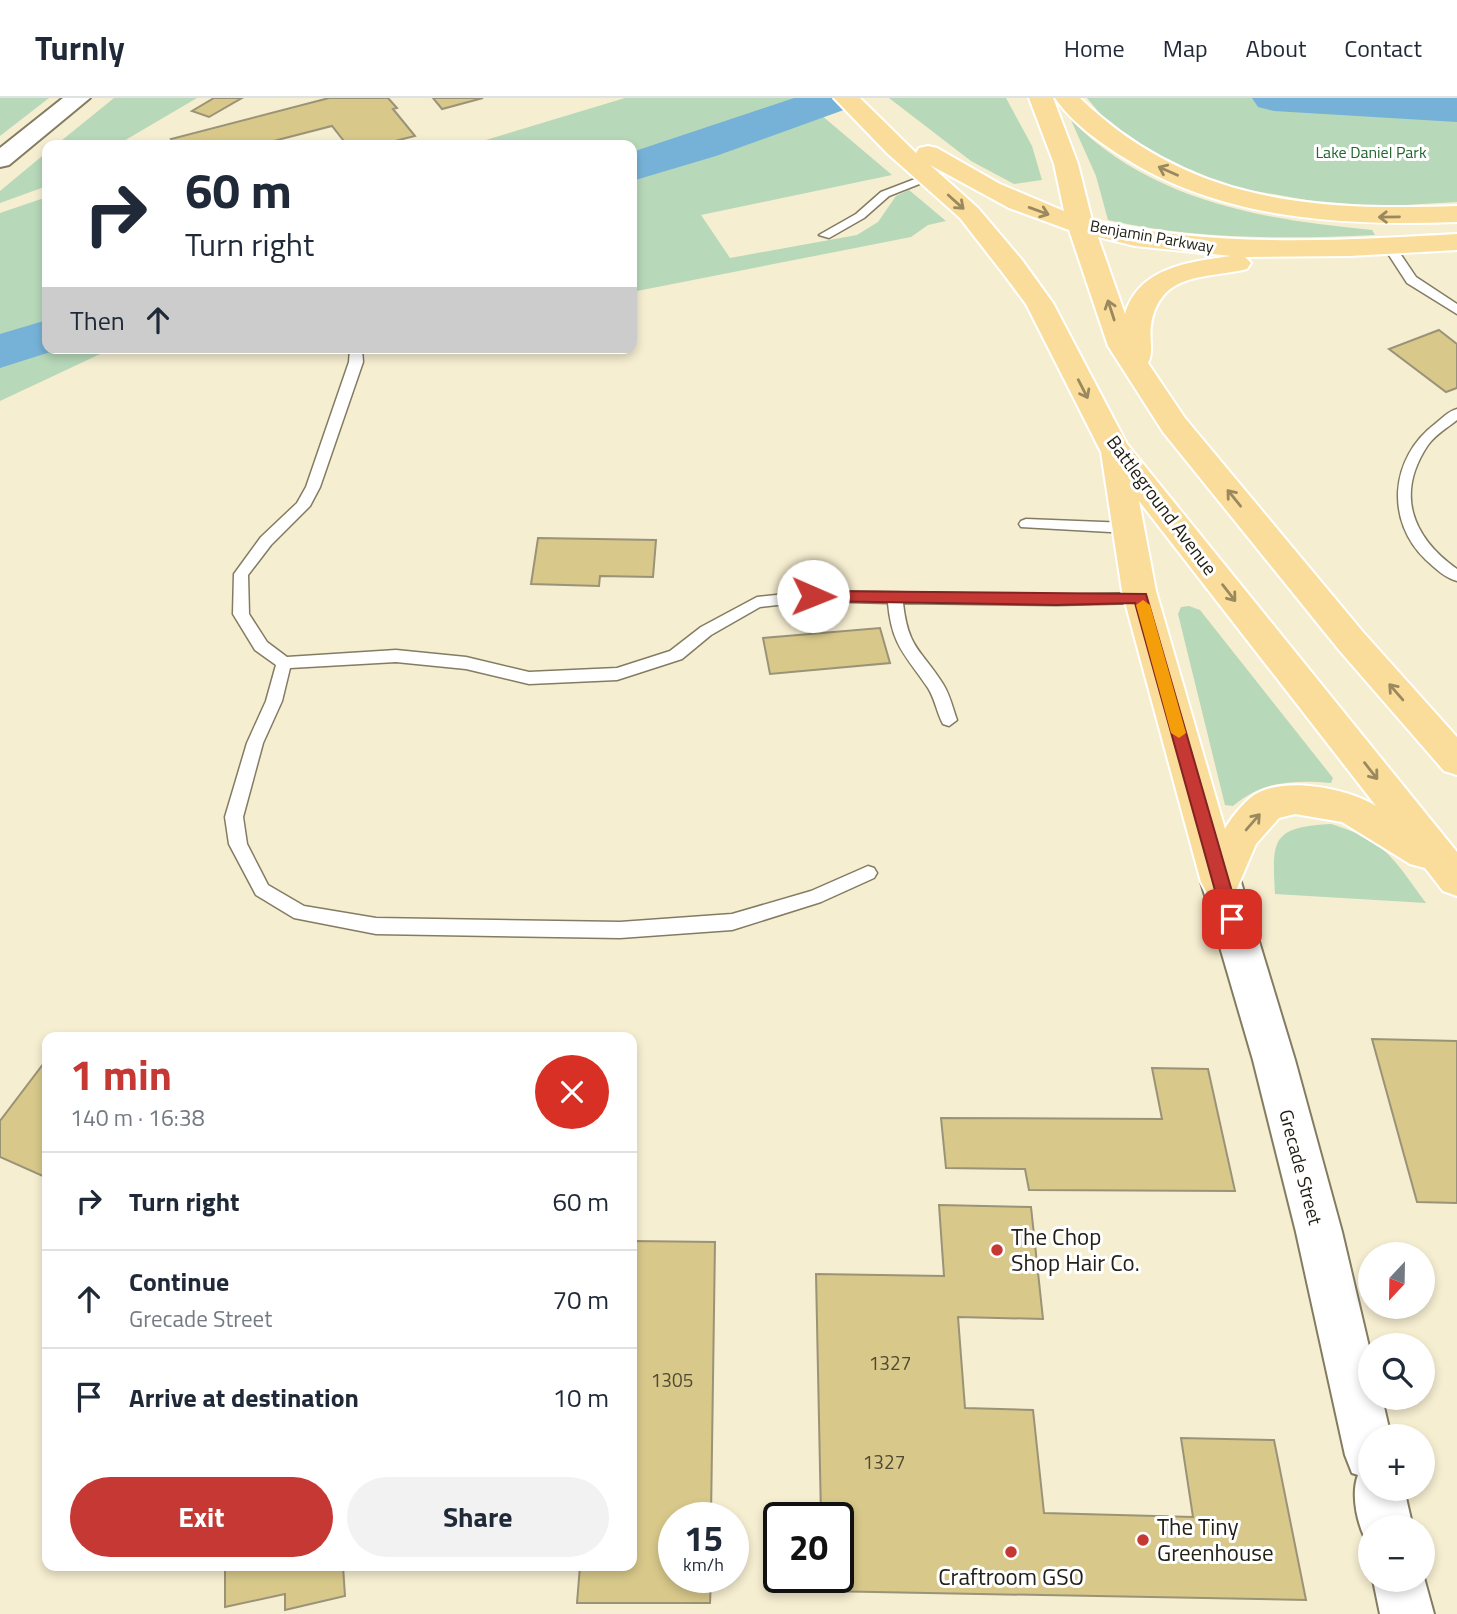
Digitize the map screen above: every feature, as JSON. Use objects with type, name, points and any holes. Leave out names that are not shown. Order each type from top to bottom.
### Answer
[{"type":"main road","name":"Battleground Avenue","points":[[846,98],[872,121],[896,148],[969,213],[1039,303],[1114,448],[1452,874]]},
{"type":"main road","points":[[1041,98],[1066,164],[1080,224],[1122,346],[1174,425],[1351,641],[1457,761]]},
{"type":"main road","points":[[1067,98],[1120,145],[1161,168],[1214,191],[1286,207],[1353,217],[1457,215]]},
{"type":"main road","name":"Benjamin Parkway","points":[[872,121],[897,131],[946,164],[998,193],[1032,208],[1080,224],[1164,242],[1218,248],[1354,248],[1457,243]]},
{"type":"main road","points":[[1137,368],[1134,330],[1139,310],[1147,292],[1159,283],[1178,273],[1213,266],[1354,248]]},
{"type":"main road","points":[[1114,448],[1141,598],[1221,882]]},
{"type":"main road","points":[[1221,882],[1241,835],[1267,806],[1295,799],[1351,809],[1452,874]]},
{"type":"street","points":[[0,160],[78,98]]},
{"type":"street","name":"Grecade Street","points":[[1221,882],[1274,1060],[1315,1219],[1363,1424]]},
{"type":"street","points":[[1402,1592],[1407,1614]]},
{"type":"lane","points":[[825,235],[860,216],[885,194],[928,177]]},
{"type":"lane","points":[[1389,246],[1411,280],[1457,310]]},
{"type":"lane","points":[[356,354],[356,362],[313,487],[303,506],[266,541],[241,575],[241,614],[261,646],[284,663],[396,656],[466,663],[529,678],[617,674],[676,654],[706,631],[757,602],[813,596],[1056,600],[1141,598]]},
{"type":"lane","points":[[1457,414],[1422,443],[1402,488],[1408,530],[1447,570],[1457,576]]},
{"type":"lane","points":[[1026,524],[1128,528]]},
{"type":"lane","points":[[895,598],[898,625],[908,651],[937,688],[949,719]]},
{"type":"lane","points":[[284,663],[274,701],[255,743],[234,817],[238,844],[262,890],[300,913],[376,926],[620,930],[732,922],[815,897],[868,873]]},
{"type":"green space","points":[[0,98],[49,98],[0,136]]},
{"type":"green space","points":[[114,98],[197,98],[126,140],[62,140]]},
{"type":"green space","points":[[625,98],[801,98],[892,175],[701,215],[730,258],[857,235],[878,222],[896,196],[909,190],[946,221],[928,225],[911,237],[637,291],[637,140],[486,140]]},
{"type":"green space","points":[[889,98],[1006,98],[1032,146],[1042,180],[1014,184],[971,161]]},
{"type":"green space","name":"Lake Daniel Park","points":[[1087,98],[1457,98],[1457,202],[1352,208],[1221,185],[1118,135]]},
{"type":"green space","points":[[1071,120],[1102,148],[1136,170],[1173,188],[1250,212],[1372,230],[1375,235],[1208,235],[1108,220],[1096,176]]},
{"type":"green space","points":[[42,156],[42,188],[0,203],[0,191]]},
{"type":"green space","points":[[42,199],[42,354],[100,354],[0,401],[0,213]]},
{"type":"green space","points":[[1189,606],[1200,610],[1333,778],[1331,783],[1279,784],[1255,791],[1233,806],[1225,805],[1178,614],[1181,607]]},
{"type":"green space","points":[[1331,824],[1364,837],[1387,853],[1426,903],[1275,894],[1274,861],[1279,840],[1286,833],[1297,829]]},
{"type":"building","points":[[214,98],[242,98],[209,117],[192,111]]},
{"type":"building","points":[[329,98],[388,98],[397,108],[393,109],[415,136],[399,140],[343,140],[332,126],[277,140],[171,139]]},
{"type":"building","points":[[433,98],[483,98],[442,109]]},
{"type":"building","points":[[1439,330],[1457,344],[1457,388],[1446,392],[1389,349]]},
{"type":"building","points":[[538,538],[656,540],[653,577],[600,576],[599,586],[531,584]]},
{"type":"building","points":[[880,628],[890,663],[770,674],[763,638]]},
{"type":"building","points":[[1372,1039],[1457,1041],[1457,1203],[1417,1202]]},
{"type":"building","points":[[42,1066],[42,1176],[0,1157],[0,1121]]},
{"type":"building","points":[[1152,1068],[1208,1069],[1235,1191],[1029,1190],[1025,1169],[946,1168],[941,1118],[1162,1119]]},
{"type":"building","points":[[939,1205],[1031,1207],[1043,1319],[958,1317],[965,1408],[1033,1410],[1044,1513],[1193,1517],[1181,1438],[1274,1440],[1306,1600],[854,1592],[854,1502],[821,1502],[816,1274],[944,1276]]},
{"type":"building","points":[[637,1241],[715,1242],[711,1502],[658,1502],[658,1593],[710,1593],[710,1603],[577,1603],[580,1571],[637,1571]]},
{"type":"building","points":[[225,1571],[343,1571],[345,1596],[285,1610],[285,1594],[225,1607]]},
{"type":"waterway","points":[[637,165],[836,98]]},
{"type":"waterway","points":[[1274,98],[1457,109]]},
{"type":"waterway","points":[[0,352],[42,338]]},
{"type":"slow traffic","points":[[1143,605],[1179,733]]},
{"type":"place","name":"The Chop Shop Hair Co.","points":[[997,1250]]},
{"type":"place","name":"The Tiny Greenhouse","points":[[1143,1540]]},
{"type":"place","name":"Craftroom GSO","points":[[1011,1552]]},
{"type":"route","points":[[813,596],[1056,600],[1141,598],[1232,919]]}]
